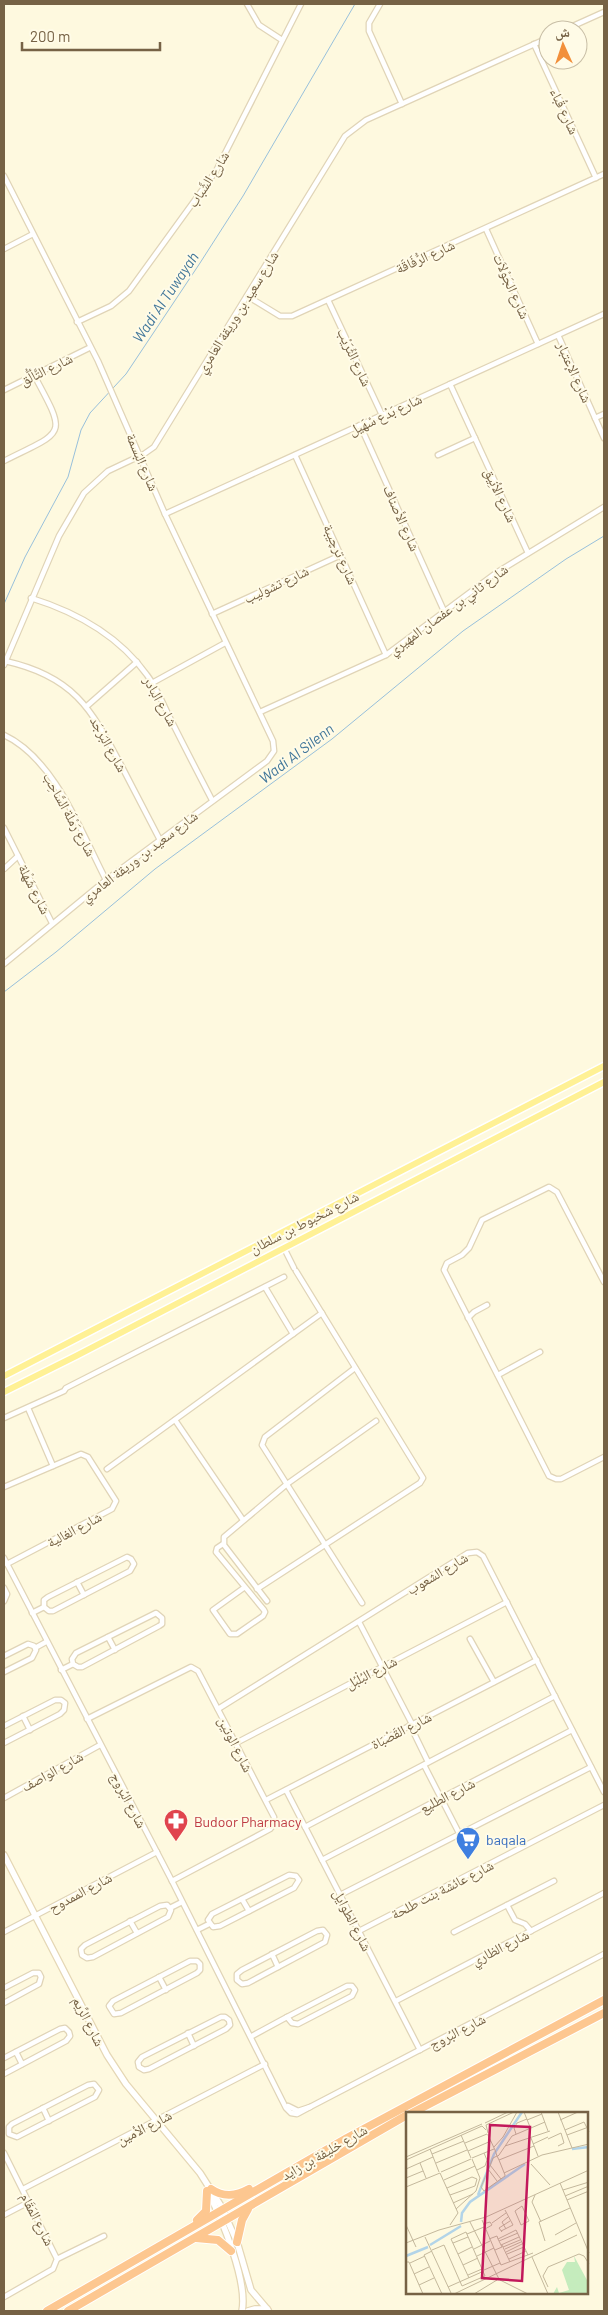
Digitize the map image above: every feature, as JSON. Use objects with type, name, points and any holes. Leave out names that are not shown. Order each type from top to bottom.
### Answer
[{"type":"highway","name":"شارع خليفة بن زايد","points":[[47,2311],[389,2115],[604,2000]]},
{"type":"highway","name":"شارع خليفة بن زايد","points":[[414,2112],[604,2013]]},
{"type":"highway","name":"شارع خليفة بن زايد","points":[[68,2311],[406,2116]]},
{"type":"highway","points":[[180,2234],[205,2213],[209,2190],[232,2195],[266,2185]]},
{"type":"highway","points":[[237,2242],[243,2217],[250,2207]]},
{"type":"highway","points":[[196,2238],[218,2240],[231,2251]]},
{"type":"main road","name":"شارع شخبوط بن سلطان","points":[[4,1376],[604,1066]]},
{"type":"main road","name":"شارع شخبوط بن سلطان","points":[[4,1392],[604,1082]]},
{"type":"street","points":[[247,4],[259,26],[282,40]]},
{"type":"street","name":"شارع الشَّباب","points":[[77,322],[111,306],[132,287],[216,171],[301,4]]},
{"type":"street","points":[[380,4],[368,27],[402,104]]},
{"type":"street","points":[[586,20],[604,12]]},
{"type":"street","name":"شارع سعيد بن وريقة العامري","points":[[4,663],[59,536],[84,493],[108,471],[149,451],[157,442],[345,136],[358,124],[538,42]]},
{"type":"street","name":"شارع قُباء","points":[[534,44],[596,178]]},
{"type":"street","name":"شارع الرُّفَاقَة","points":[[247,296],[284,317],[292,316],[604,174]]},
{"type":"street","name":"شارع البَسمة","points":[[4,176],[102,371],[165,514],[225,643],[274,741],[274,751]]},
{"type":"street","name":"شارع الجَوْلاَت","points":[[486,229],[538,344]]},
{"type":"street","points":[[4,248],[33,234]]},
{"type":"street","name":"شارع الثُرَيْب","points":[[328,300],[382,415]]},
{"type":"street","name":"شارع بَدْع سْهَيل","points":[[165,514],[604,314]]},
{"type":"street","name":"شارع الإعتبار","points":[[558,334],[604,438]]},
{"type":"street","name":"شارع التَّألُّق","points":[[4,390],[89,348]]},
{"type":"street","points":[[4,461],[50,438],[56,428],[55,416],[34,375]]},
{"type":"street","name":"شارع الأنِيق","points":[[450,384],[528,553]]},
{"type":"street","points":[[595,418],[604,414]]},
{"type":"street","name":"شارع الأصناف","points":[[360,425],[444,611]]},
{"type":"street","points":[[438,455],[475,438]]},
{"type":"street","name":"شارع ترچيبة","points":[[295,455],[386,654]]},
{"type":"street","name":"شارع ثاني بن عفصان المهيري","points":[[260,712],[386,654],[487,580],[604,507]]},
{"type":"street","name":"شارع تشوليب","points":[[212,614],[341,555]]},
{"type":"street","name":"شارع البادر","points":[[31,598],[64,610],[88,622],[116,643],[136,662],[152,683],[212,800]]},
{"type":"street","points":[[152,683],[225,643]]},
{"type":"street","points":[[87,706],[136,662]]},
{"type":"street","name":"شارع البَرْجَد","points":[[4,663],[24,665],[50,676],[74,693],[87,706],[100,725],[160,840]]},
{"type":"street","name":"شارع رَمْلَة السَّاحِب","points":[[4,735],[32,754],[50,775],[106,880]]},
{"type":"street","name":"شارع سعيد بن وريقة العامري","points":[[4,963],[106,880],[267,761],[274,751]]},
{"type":"street","name":"شارع شَهْلة","points":[[4,828],[52,923]]},
{"type":"street","points":[[4,869],[18,856]]},
{"type":"street","points":[[604,1282],[557,1192],[551,1187],[546,1187],[482,1220],[466,1252],[446,1265],[445,1273],[551,1478],[561,1479],[604,1457]]},
{"type":"street","points":[[257,1589],[424,1478],[355,1368],[284,1248]]},
{"type":"street","points":[[4,1418],[64,1391],[66,1388],[284,1277]]},
{"type":"street","points":[[265,1287],[294,1334]]},
{"type":"street","points":[[468,1318],[474,1312],[488,1305]]},
{"type":"street","points":[[107,1469],[322,1313]]},
{"type":"street","points":[[498,1375],[540,1352]]},
{"type":"street","points":[[355,1368],[264,1439],[263,1447],[362,1602]]},
{"type":"street","points":[[28,1408],[53,1466]]},
{"type":"street","points":[[175,1420],[243,1520]]},
{"type":"street","points":[[267,1601],[223,1544],[224,1537],[287,1484],[376,1421]]},
{"type":"street","name":"شارع الغالية","points":[[4,1487],[79,1454],[86,1455],[114,1496],[115,1505],[112,1509],[7,1564]]},
{"type":"street","points":[[223,1544],[217,1548],[216,1552],[245,1587],[264,1610],[264,1614],[237,1634],[230,1634],[213,1610],[245,1587]]},
{"type":"street","name":"شارع الشعوب","points":[[218,1709],[474,1552],[483,1556],[604,1792]]},
{"type":"street","name":"شارع البُروج","points":[[4,1558],[252,2036],[288,2110],[295,2114],[302,2113],[310,2107],[604,1954]]},
{"type":"street","points":[[32,1613],[44,1607],[46,1599],[77,1582],[125,1558],[129,1558],[133,1562],[134,1566],[130,1571],[53,1611],[47,1610],[44,1607]]},
{"type":"street","points":[[77,1582],[84,1595]]},
{"type":"street","points":[[4,1601],[7,1596],[5,1590],[18,1585]]},
{"type":"street","name":"شارع البُلْبُل","points":[[236,1743],[507,1602]]},
{"type":"street","points":[[154,1614],[160,1615],[162,1618],[159,1626],[115,1650],[82,1667],[73,1664],[74,1655],[108,1637],[154,1614]]},
{"type":"street","points":[[358,1622],[411,1725],[441,1798],[460,1835]]},
{"type":"street","points":[[108,1637],[115,1650]]},
{"type":"street","points":[[470,1640],[494,1682]]},
{"type":"street","points":[[35,1648],[46,1642]]},
{"type":"street","points":[[4,1656],[26,1644],[30,1644],[35,1648]]},
{"type":"street","points":[[4,1672],[34,1656],[35,1648]]},
{"type":"street","name":"شارع القَصْبَاة","points":[[266,1800],[537,1660]]},
{"type":"street","points":[[62,1670],[73,1664]]},
{"type":"street","name":"شارع الوتين","points":[[87,1719],[191,1667],[198,1671],[266,1800],[274,1817],[275,1822],[272,1827],[172,1881]]},
{"type":"street","points":[[304,1827],[555,1696]]},
{"type":"street","points":[[4,1743],[62,1712],[65,1704],[76,1698]]},
{"type":"street","points":[[4,1726],[57,1699],[65,1704]]},
{"type":"street","points":[[23,1716],[30,1730]]},
{"type":"street","name":"شارع الطليع","points":[[322,1860],[572,1730]]},
{"type":"street","name":"شارع الواصف","points":[[4,1798],[100,1745]]},
{"type":"street","points":[[340,1895],[592,1767]]},
{"type":"street","name":"شارع الطوايل","points":[[286,1790],[420,2050]]},
{"type":"street","name":"شارع عائشة بنت طلحة","points":[[359,1931],[604,1805]]},
{"type":"street","name":"شارع الممدوح","points":[[4,1932],[156,1852]]},
{"type":"street","name":"شارع الرِّيم","points":[[4,1855],[105,2051],[126,2084],[182,2150],[209,2190],[237,2242],[251,2290],[269,2310]]},
{"type":"street","points":[[289,1874],[298,1878],[299,1882],[294,1888],[217,1927],[209,1924],[208,1920],[212,1914],[289,1874]]},
{"type":"street","points":[[454,1932],[554,1881]]},
{"type":"street","name":"شارع الظاري","points":[[396,2001],[604,1893]]},
{"type":"street","points":[[242,1899],[249,1911]]},
{"type":"street","points":[[170,1908],[171,1912],[168,1917],[137,1934],[91,1958],[85,1958],[82,1955],[81,1949],[85,1945],[130,1921],[162,1905],[170,1908],[182,1902]]},
{"type":"street","points":[[507,1905],[515,1920],[525,1924],[531,1931]]},
{"type":"street","points":[[130,1921],[137,1934]]},
{"type":"street","points":[[197,1930],[209,1924]]},
{"type":"street","points":[[323,1930],[327,1935],[325,1942],[246,1984],[240,1983],[237,1980],[240,1971],[317,1931],[323,1930]]},
{"type":"street","points":[[272,1954],[278,1967]]},
{"type":"street","points":[[200,1964],[211,1958]]},
{"type":"street","points":[[190,1961],[197,1961],[200,1964],[200,1970],[197,1973],[166,1990],[121,2013],[114,2014],[110,2011],[110,2004],[113,2001],[190,1961]]},
{"type":"street","points":[[4,1988],[33,1973],[39,1973],[41,1976],[39,1984],[4,2003]]},
{"type":"street","points":[[159,1977],[166,1990]]},
{"type":"street","points":[[226,1986],[237,1980]]},
{"type":"street","points":[[252,2036],[287,2017],[347,1986],[352,1986],[355,1990],[352,1996],[298,2024],[292,2023],[287,2017]]},
{"type":"street","points":[[229,2020],[240,2014]]},
{"type":"street","points":[[225,2016],[229,2020],[228,2028],[147,2070],[140,2069],[138,2066],[139,2060],[142,2057],[188,2033],[221,2017],[225,2016]]},
{"type":"street","points":[[4,2058],[61,2028],[65,2028],[70,2032],[70,2036],[66,2041],[4,2074]]},
{"type":"street","points":[[188,2033],[194,2046]]},
{"type":"street","points":[[16,2052],[22,2064]]},
{"type":"street","name":"شارع الأمين","points":[[23,2189],[265,2064]]},
{"type":"street","points":[[4,2137],[9,2134],[18,2137],[49,2121],[95,2097],[98,2094],[98,2088],[94,2084],[90,2084],[43,2108],[10,2126],[9,2134]]},
{"type":"street","points":[[43,2108],[49,2121]]},
{"type":"street","name":"شارع المَقَام","points":[[4,2153],[6,2163],[23,2189],[57,2259]]},
{"type":"street","points":[[4,2215],[29,2202]]},
{"type":"street","name":"شارع الرِّيم","points":[[225,2221],[243,2294],[242,2311]]},
{"type":"street","name":"شارع المَقَام","points":[[4,2296],[53,2269],[57,2259],[104,2236]]},
{"type":"street","points":[[248,2311],[255,2309],[269,2310]]},
{"type":"waterway","name":"Wadi Al Tuwayah","points":[[4,604],[25,557],[68,477],[81,430],[90,413],[126,374],[200,263],[243,196],[355,4]]},
{"type":"waterway","name":"Wadi Al Silenn","points":[[4,992],[56,952],[155,869],[332,739],[463,631],[566,559],[604,536]]},
{"type":"place","name":"Budoor Pharmacy","points":[[176,1842]]},
{"type":"place","name":"baqala","points":[[468,1860]]}]
